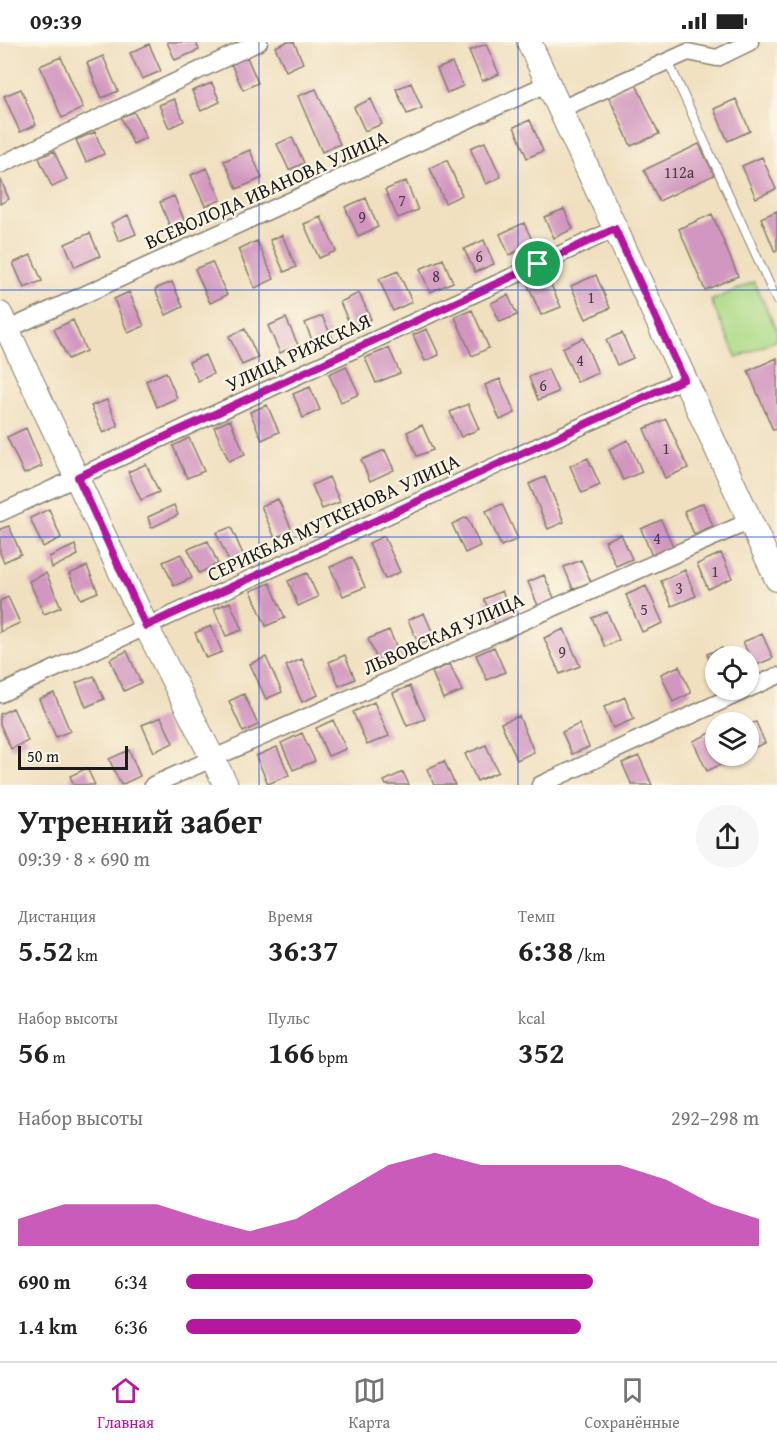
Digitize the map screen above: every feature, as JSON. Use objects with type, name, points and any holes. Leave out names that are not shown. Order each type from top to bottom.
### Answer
[{"type":"main road","points":[[529,42],[777,579]]},
{"type":"main road","points":[[2,325],[78,477],[146,626],[226,785]]},
{"type":"street","points":[[0,165],[259,42]]},
{"type":"street","points":[[561,109],[668,61],[685,47],[717,58],[750,42]]},
{"type":"street","name":"ВСЕВОЛОДА ИВАНОВА УЛИЦА","points":[[2,325],[549,83]]},
{"type":"street","name":"УЛИЦА РИЖСКАЯ","points":[[0,513],[615,229]]},
{"type":"street","name":"СЕРИКБАЯ МУТКЕНОВА УЛИЦА","points":[[0,694],[684,379]]},
{"type":"street","name":"ЛЬВОВСКАЯ УЛИЦА","points":[[153,785],[750,521]]},
{"type":"street","points":[[759,684],[777,676]]},
{"type":"street","points":[[540,785],[723,700]]},
{"type":"lane","points":[[668,61],[777,301]]},
{"type":"green space","points":[[754,282],[777,331],[777,340],[737,358],[711,301]]},
{"type":"building","points":[[167,42],[196,42],[199,50],[175,60]]},
{"type":"building","points":[[294,42],[303,63],[286,71],[275,47]]},
{"type":"building","points":[[149,44],[161,71],[142,79],[130,53]]},
{"type":"building","points":[[486,44],[499,74],[482,81],[469,51]]},
{"type":"building","points":[[103,56],[118,91],[102,98],[87,63]]},
{"type":"building","points":[[61,57],[83,108],[62,118],[40,66]]},
{"type":"building","points":[[247,57],[258,83],[243,90],[231,64]]},
{"type":"building","points":[[452,63],[463,86],[447,93],[437,69]]},
{"type":"building","points":[[635,82],[659,134],[631,146],[608,95]]},
{"type":"building","points":[[212,83],[220,102],[201,111],[192,91]]},
{"type":"building","points":[[411,83],[422,108],[407,114],[396,89]]},
{"type":"building","points":[[21,89],[36,125],[20,132],[4,96]]},
{"type":"building","points":[[316,89],[340,144],[322,152],[298,96]]},
{"type":"building","points":[[174,99],[184,121],[169,128],[159,105]]},
{"type":"building","points":[[371,99],[382,124],[365,131],[354,107]]},
{"type":"building","points":[[736,99],[750,131],[728,141],[714,109]]},
{"type":"building","points":[[134,112],[146,138],[133,144],[121,117]]},
{"type":"building","points":[[530,120],[543,151],[527,158],[514,127]]},
{"type":"building","points":[[95,132],[104,154],[86,162],[76,140]]},
{"type":"building","points":[[292,137],[304,163],[289,170],[277,144]]},
{"type":"building","points":[[485,142],[501,177],[486,184],[470,148]]},
{"type":"building","points":[[699,144],[714,175],[659,201],[644,170]]},
{"type":"building","points":[[250,150],[262,178],[237,189],[224,161]]},
{"type":"building","points":[[54,151],[67,180],[52,187],[39,158]]},
{"type":"building","points":[[762,157],[776,189],[756,198],[742,166]]},
{"type":"building","points":[[447,160],[462,195],[445,203],[430,168]]},
{"type":"building","points":[[207,168],[221,200],[205,206],[191,175]]},
{"type":"building","points":[[0,178],[9,199],[0,204]]},
{"type":"building","points":[[406,181],[418,210],[398,218],[385,190]]},
{"type":"building","points":[[174,196],[184,220],[170,227],[160,202]]},
{"type":"building","points":[[366,198],[378,227],[358,236],[345,207]]},
{"type":"building","points":[[564,209],[573,229],[554,238],[544,217]]},
{"type":"building","points":[[777,211],[777,251],[775,252],[761,218]]},
{"type":"building","points":[[712,214],[738,276],[705,290],[679,229]]},
{"type":"building","points":[[128,215],[136,234],[119,241],[111,223]]},
{"type":"building","points":[[321,217],[336,251],[319,258],[304,224]]},
{"type":"building","points":[[524,223],[534,244],[509,255],[500,234]]},
{"type":"building","points":[[90,233],[100,256],[75,267],[65,244]]},
{"type":"building","points":[[282,235],[296,267],[284,272],[270,240]]},
{"type":"building","points":[[484,240],[494,264],[475,272],[464,249]]},
{"type":"building","points":[[257,241],[274,279],[255,288],[238,249]]},
{"type":"building","points":[[31,255],[42,281],[24,288],[13,263]]},
{"type":"building","points":[[443,259],[453,282],[430,292],[420,269]]},
{"type":"building","points":[[212,262],[227,295],[210,303],[195,269]]},
{"type":"building","points":[[398,271],[412,302],[393,311],[379,279]]},
{"type":"building","points":[[546,274],[561,307],[541,315],[527,283]]},
{"type":"building","points":[[596,275],[610,308],[586,319],[571,286]]},
{"type":"building","points":[[172,282],[183,307],[166,315],[155,289]]},
{"type":"building","points":[[129,292],[144,326],[128,333],[114,299]]},
{"type":"building","points":[[359,293],[371,319],[351,327],[340,302]]},
{"type":"building","points":[[508,295],[517,315],[500,322],[491,303]]},
{"type":"building","points":[[472,310],[489,348],[472,356],[455,317]]},
{"type":"building","points":[[322,316],[333,339],[315,347],[305,323]]},
{"type":"building","points":[[286,318],[298,345],[280,353],[268,326]]},
{"type":"building","points":[[73,320],[86,351],[68,359],[54,329]]},
{"type":"building","points":[[245,329],[258,358],[242,365],[229,336]]},
{"type":"building","points":[[427,329],[439,355],[425,361],[413,335]]},
{"type":"building","points":[[622,333],[633,358],[617,365],[606,340]]},
{"type":"building","points":[[583,338],[598,373],[577,382],[562,348]]},
{"type":"building","points":[[389,348],[400,373],[376,383],[365,358]]},
{"type":"building","points":[[205,355],[213,374],[198,381],[189,362]]},
{"type":"building","points":[[777,358],[777,429],[773,430],[748,371]]},
{"type":"building","points":[[346,366],[359,394],[341,402],[329,374]]},
{"type":"building","points":[[548,369],[558,392],[538,400],[529,377]]},
{"type":"building","points":[[166,372],[177,398],[157,407],[146,381]]},
{"type":"building","points":[[500,379],[515,413],[500,420],[485,385]]},
{"type":"building","points":[[310,387],[320,410],[303,418],[293,394]]},
{"type":"building","points":[[107,400],[118,426],[103,433],[91,406]]},
{"type":"building","points":[[468,404],[479,429],[461,437],[450,412]]},
{"type":"building","points":[[267,405],[279,432],[262,440],[250,412]]},
{"type":"building","points":[[666,419],[688,468],[665,478],[644,429]]},
{"type":"building","points":[[230,420],[245,454],[229,461],[214,427]]},
{"type":"building","points":[[422,425],[433,450],[417,456],[407,432]]},
{"type":"building","points":[[26,428],[42,466],[24,474],[7,437]]},
{"type":"building","points":[[189,438],[204,471],[187,478],[173,446]]},
{"type":"building","points":[[628,440],[642,472],[623,480],[609,449]]},
{"type":"building","points":[[385,450],[394,470],[370,481],[361,460]]},
{"type":"building","points":[[588,458],[600,485],[582,493],[570,466]]},
{"type":"building","points":[[146,464],[159,492],[141,500],[128,472]]},
{"type":"building","points":[[329,477],[340,502],[322,509],[312,485]]},
{"type":"building","points":[[545,477],[564,522],[548,529],[529,484]]},
{"type":"building","points":[[278,499],[292,530],[275,538],[261,506]]},
{"type":"building","points":[[703,503],[713,526],[694,534],[684,511]]},
{"type":"building","points":[[502,504],[518,539],[501,546],[486,511]]},
{"type":"building","points":[[174,505],[178,515],[151,528],[148,517]]},
{"type":"building","points":[[49,509],[61,538],[43,547],[30,518]]},
{"type":"building","points":[[467,517],[480,546],[465,553],[452,524]]},
{"type":"building","points":[[661,520],[673,546],[652,556],[641,529]]},
{"type":"building","points":[[9,526],[21,554],[4,562],[0,553],[0,529]]},
{"type":"building","points":[[231,527],[245,559],[231,566],[216,533]]},
{"type":"building","points":[[621,534],[632,559],[616,566],[605,541]]},
{"type":"building","points":[[384,536],[400,572],[385,579],[369,543]]},
{"type":"building","points":[[208,541],[218,564],[199,573],[188,549]]},
{"type":"building","points":[[75,545],[78,555],[52,568],[49,557]]},
{"type":"building","points":[[721,553],[732,578],[708,589],[697,564]]},
{"type":"building","points":[[181,554],[192,578],[174,586],[163,562]]},
{"type":"building","points":[[352,557],[365,587],[343,596],[330,567]]},
{"type":"building","points":[[581,560],[591,582],[573,589],[564,567]]},
{"type":"building","points":[[87,566],[98,592],[81,599],[69,574]]},
{"type":"building","points":[[685,570],[696,596],[672,606],[661,581]]},
{"type":"building","points":[[46,573],[61,607],[44,614],[29,581]]},
{"type":"building","points":[[307,573],[318,597],[298,606],[288,581]]},
{"type":"building","points":[[544,575],[555,600],[539,608],[528,582]]},
{"type":"building","points":[[270,583],[285,618],[266,626],[251,591]]},
{"type":"building","points":[[646,586],[663,623],[642,632],[626,595]]},
{"type":"building","points":[[502,591],[513,616],[495,624],[484,599]]},
{"type":"building","points":[[8,597],[20,623],[0,632],[0,601]]},
{"type":"building","points":[[230,602],[242,630],[226,636],[214,609]]},
{"type":"building","points":[[607,612],[619,640],[605,647],[592,618]]},
{"type":"building","points":[[424,613],[435,638],[419,645],[408,620]]},
{"type":"building","points":[[211,626],[222,652],[206,658],[195,633]]},
{"type":"building","points":[[564,629],[580,666],[560,674],[544,638]]},
{"type":"building","points":[[389,630],[401,657],[380,666],[368,639]]},
{"type":"building","points":[[762,634],[773,658],[759,664],[759,646],[745,646],[743,642]]},
{"type":"building","points":[[494,647],[505,672],[487,680],[476,655]]},
{"type":"building","points":[[127,651],[141,683],[124,691],[110,659]]},
{"type":"building","points":[[345,655],[355,679],[339,686],[329,662]]},
{"type":"building","points":[[266,657],[282,692],[266,699],[250,664]]},
{"type":"building","points":[[302,659],[318,695],[302,702],[286,666]]},
{"type":"building","points":[[450,664],[462,691],[443,699],[432,672]]},
{"type":"building","points":[[679,666],[691,693],[673,702],[661,674]]},
{"type":"building","points":[[94,676],[104,699],[86,707],[76,683]]},
{"type":"building","points":[[410,686],[425,719],[407,726],[393,693]]},
{"type":"building","points":[[54,693],[70,731],[56,737],[39,699]]},
{"type":"building","points":[[244,694],[258,725],[243,732],[229,701]]},
{"type":"building","points":[[625,697],[634,719],[613,728],[604,707]]},
{"type":"building","points":[[374,702],[389,736],[367,745],[353,712]]},
{"type":"building","points":[[13,708],[28,741],[11,749],[0,724],[0,714]]},
{"type":"building","points":[[519,716],[534,752],[517,760],[501,723]]},
{"type":"building","points":[[161,717],[173,743],[154,752],[142,725]]},
{"type":"building","points":[[333,720],[346,749],[328,756],[316,728]]},
{"type":"building","points":[[579,724],[589,747],[572,754],[562,732]]},
{"type":"building","points":[[759,729],[765,743],[759,746]]},
{"type":"building","points":[[302,733],[315,761],[293,770],[281,743]]},
{"type":"building","points":[[705,736],[705,766],[718,766],[707,771],[693,741]]},
{"type":"building","points":[[486,745],[498,772],[477,781],[465,754]]},
{"type":"building","points":[[277,747],[289,775],[268,784],[256,756]]},
{"type":"building","points":[[129,750],[140,776],[121,785],[109,759]]},
{"type":"building","points":[[639,756],[652,785],[632,785],[622,763]]},
{"type":"building","points":[[444,761],[455,785],[434,785],[427,769]]},
{"type":"building","points":[[87,768],[95,785],[74,785],[70,776]]},
{"type":"building","points":[[403,772],[409,785],[386,785],[384,781]]},
{"type":"route","points":[[615,229],[684,379],[146,626],[78,477],[538,264],[615,229]]}]
